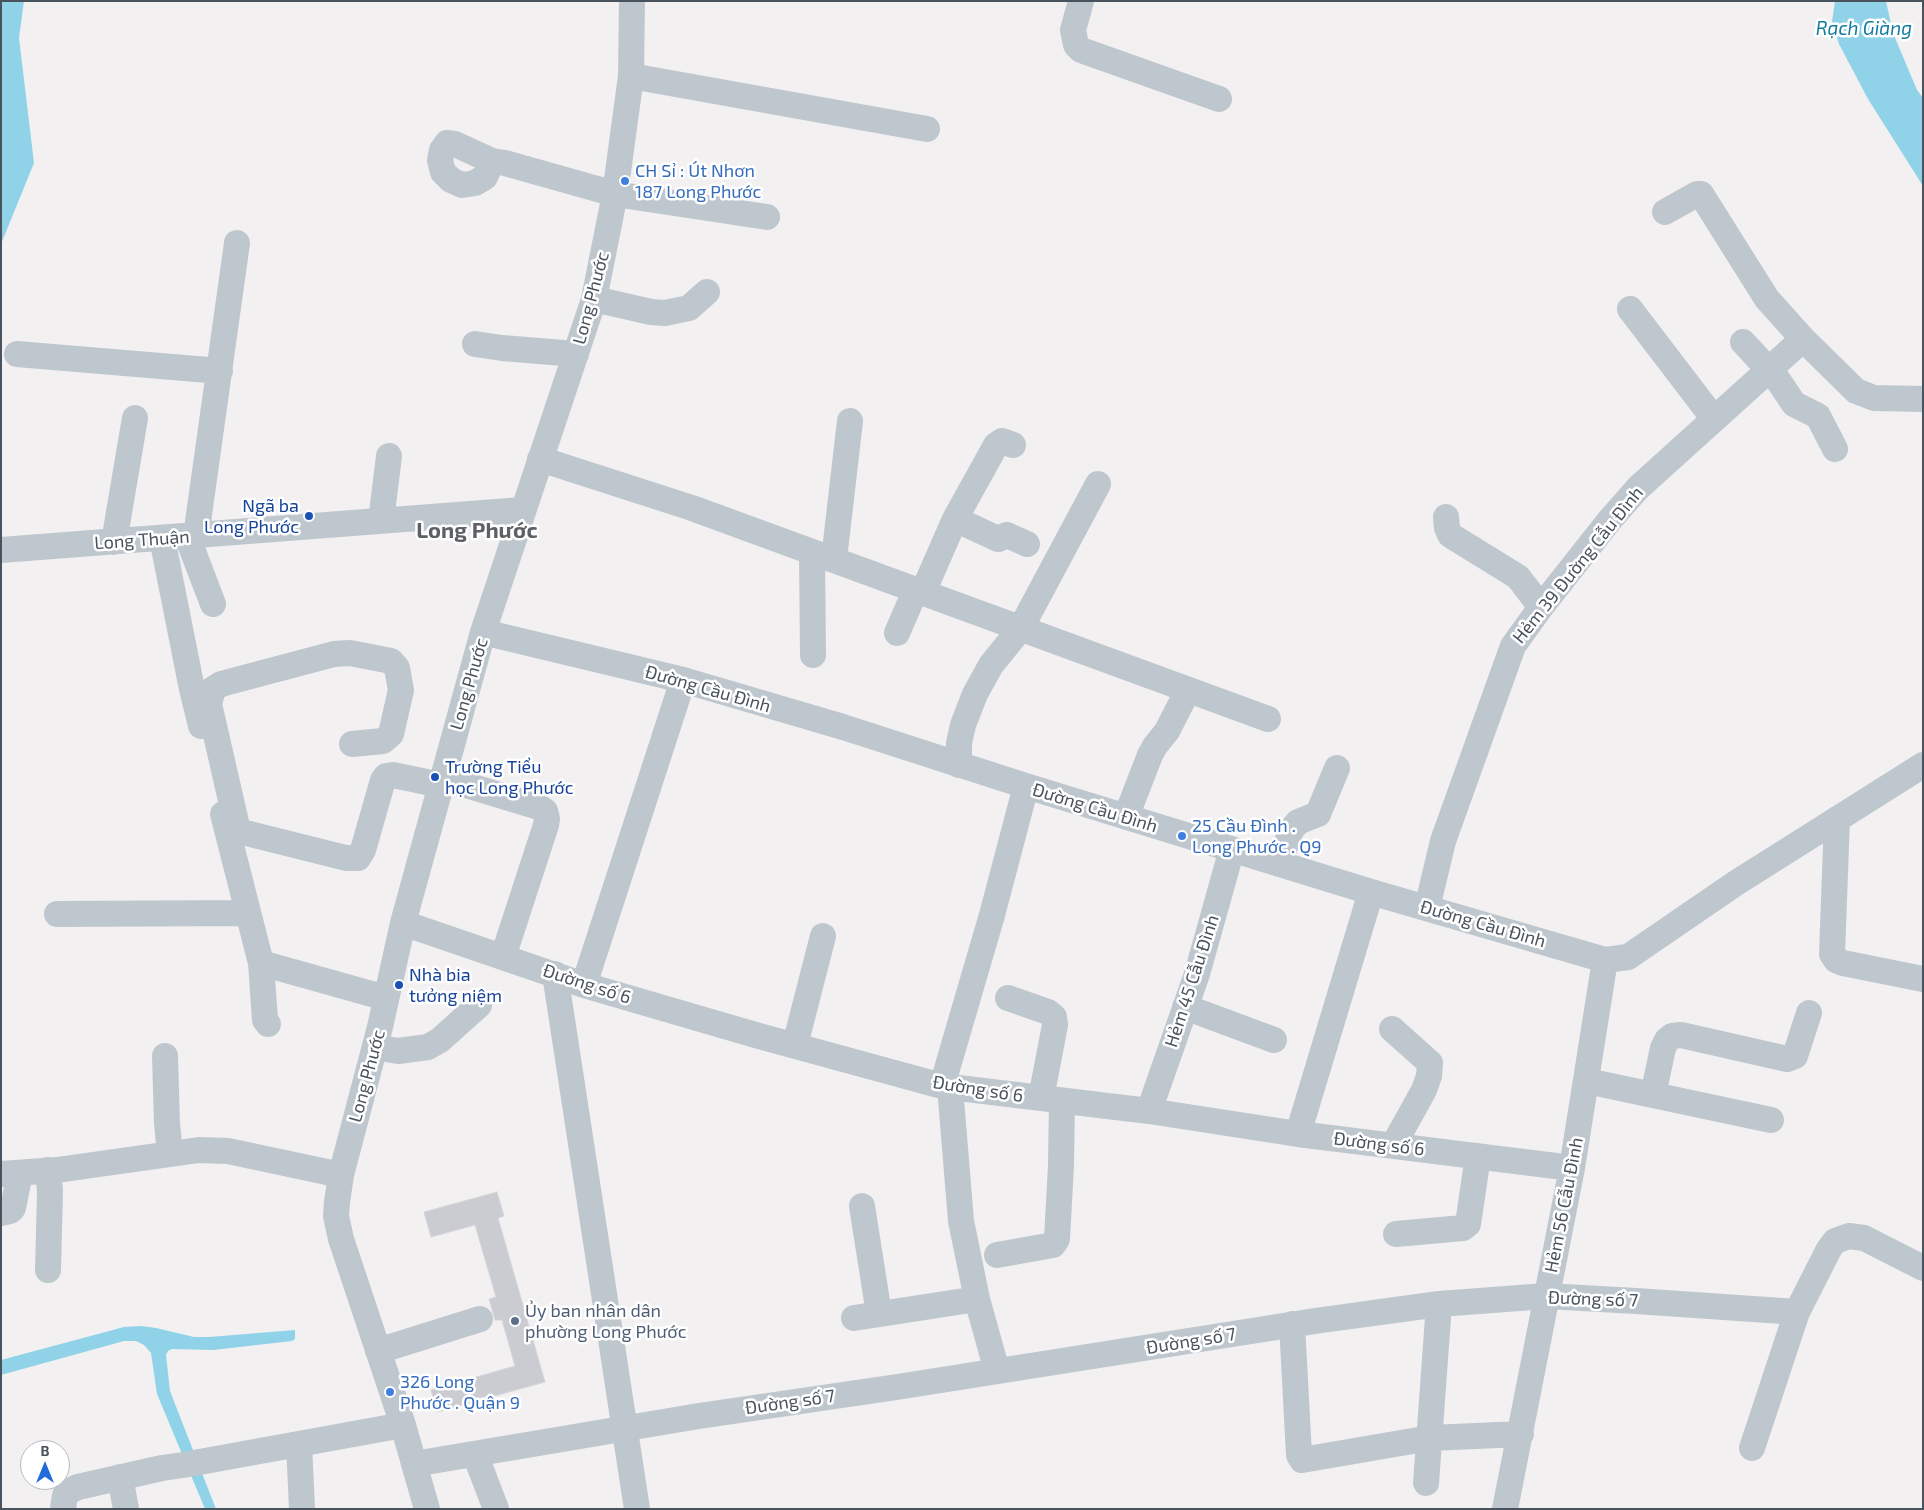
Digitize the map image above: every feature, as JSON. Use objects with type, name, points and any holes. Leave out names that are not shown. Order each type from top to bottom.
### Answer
[{"type":"street","points":[[1080,1],[1073,30],[1076,45],[1081,50],[1219,99]]},
{"type":"street","name":"Long Phước","points":[[427,1509],[403,1425],[340,1239],[336,1209],[340,1175],[374,1047],[403,922],[483,632],[522,510],[594,299],[615,194],[630,76],[628,3]]},
{"type":"street","points":[[630,76],[927,129]]},
{"type":"street","points":[[492,161],[615,194],[767,217]]},
{"type":"street","points":[[1665,212],[1697,194],[1704,197],[1764,294],[1803,339],[1856,391],[1874,398],[1923,399]]},
{"type":"street","points":[[237,244],[220,371],[182,537],[192,689],[261,963],[265,1020],[268,1024]]},
{"type":"street","points":[[594,299],[651,312],[665,313],[689,308],[707,292]]},
{"type":"street","points":[[1630,309],[1714,419]]},
{"type":"street","name":"Hẻm 39 Đường Cẫu Đình","points":[[1427,908],[1443,841],[1513,646],[1541,606],[1627,500],[1803,339]]},
{"type":"street","points":[[1743,342],[1769,369],[1794,404],[1818,416],[1835,448]]},
{"type":"street","points":[[475,344],[576,354]]},
{"type":"street","points":[[17,354],[220,371]]},
{"type":"street","points":[[114,542],[136,418]]},
{"type":"street","points":[[813,655],[823,556],[850,421]]},
{"type":"street","points":[[897,633],[920,591],[954,519],[996,445],[1002,441],[1013,445]]},
{"type":"street","points":[[381,521],[389,456]]},
{"type":"street","points":[[540,459],[692,508],[1268,719]]},
{"type":"street","points":[[959,765],[963,725],[976,694],[991,664],[1020,628],[1098,484]]},
{"type":"street","name":"Long Thuận","points":[[1,550],[522,510]]},
{"type":"street","points":[[1446,517],[1450,535],[1518,577],[1541,606]]},
{"type":"street","points":[[954,519],[998,539],[1007,535],[1027,544]]},
{"type":"street","points":[[182,537],[212,604]]},
{"type":"street","name":"Đường Cầu Đình","points":[[483,632],[683,680],[842,727],[1026,786],[1371,892],[1606,960],[1628,957],[1736,882],[1923,765]]},
{"type":"street","points":[[352,744],[383,741],[391,734],[401,690],[397,668],[391,661],[350,653],[334,654],[221,684],[213,689],[210,697],[209,704],[238,831],[346,858],[358,858],[363,850],[383,780],[386,776],[393,775],[442,782],[539,807],[545,811],[546,825],[503,957]]},
{"type":"street","points":[[584,985],[683,680]]},
{"type":"street","points":[[1126,817],[1150,755],[1168,731],[1188,690]]},
{"type":"street","points":[[1279,864],[1291,830],[1298,822],[1318,814],[1337,768]]},
{"type":"street","points":[[997,1371],[977,1299],[961,1222],[946,1086],[1026,786]]},
{"type":"street","points":[[1837,819],[1832,954],[1836,960],[1843,963],[1923,979]]},
{"type":"street","name":"Hẻm 45 Cẫu Đình","points":[[1149,1111],[1196,974],[1232,849]]},
{"type":"street","points":[[1298,1134],[1371,892]]},
{"type":"street","points":[[57,914],[248,913]]},
{"type":"street","name":"Đường số 6","points":[[403,922],[584,985],[759,1036],[946,1086],[1149,1111],[1298,1134],[1572,1168]]},
{"type":"street","points":[[795,1045],[823,936]]},
{"type":"street","name":"Hẻm 56 Cẫu Đình","points":[[1505,1509],[1572,1168],[1606,960]]},
{"type":"street","points":[[261,963],[386,998]]},
{"type":"street","points":[[555,974],[637,1509]]},
{"type":"street","points":[[997,1255],[1052,1245],[1056,1242],[1061,1165],[1051,1099],[1054,1017],[1048,1012],[1008,998]]},
{"type":"street","points":[[374,1047],[398,1051],[428,1047],[440,1040],[479,1006]]},
{"type":"street","points":[[1185,1007],[1274,1040]]},
{"type":"street","points":[[1653,1095],[1663,1048],[1667,1040],[1672,1036],[1681,1035],[1787,1059],[1795,1056],[1809,1013]]},
{"type":"street","points":[[1392,1029],[1430,1064],[1429,1076],[1424,1090],[1394,1146]]},
{"type":"street","points":[[164,1056],[170,1154]]},
{"type":"street","points":[[1587,1081],[1771,1120]]},
{"type":"street","points":[[1,1213],[10,1211],[13,1208],[11,1173],[200,1150],[228,1151],[340,1175]]},
{"type":"street","points":[[1396,1234],[1463,1228],[1468,1224],[1478,1156]]},
{"type":"street","points":[[48,1170],[50,1191],[48,1270]]},
{"type":"street","points":[[862,1206],[866,1316],[977,1299]]},
{"type":"street","points":[[1752,1448],[1797,1312],[1835,1241],[1849,1236],[1864,1238],[1923,1268]]},
{"type":"street","name":"Đường số 7","points":[[414,1464],[624,1428],[1292,1324],[1439,1304],[1546,1296],[1797,1312]]},
{"type":"street","points":[[1426,1483],[1439,1304]]},
{"type":"street","points":[[378,1351],[480,1319]]},
{"type":"street","points":[[1292,1324],[1299,1455],[1302,1460],[1430,1438],[1520,1434]]},
{"type":"street","points":[[63,1509],[65,1495],[68,1491],[78,1486],[162,1468],[403,1425]]},
{"type":"street","points":[[299,1444],[302,1509]]},
{"type":"street","points":[[476,1454],[496,1509]]},
{"type":"street","points":[[120,1477],[126,1509]]},
{"type":"water","points":[[1,1],[24,1],[19,38],[34,163],[1,244]]},
{"type":"water","name":"Rạch Giàng","points":[[1835,1],[1886,1],[1893,33],[1917,90],[1923,98],[1923,186],[1868,99],[1839,44],[1832,22]]},
{"type":"water","points":[[141,1326],[194,1337],[295,1330],[295,1339],[292,1341],[213,1350],[172,1349],[166,1355],[170,1391],[216,1509],[205,1509],[157,1394],[151,1353],[144,1345],[136,1341],[124,1341],[1,1375],[1,1360],[124,1327]]},
{"type":"building","name":"Ủy ban nhân dân phường Long Phước","points":[[497,1192],[504,1216],[498,1218],[545,1382],[437,1412],[431,1390],[515,1366],[502,1320],[495,1320],[489,1299],[496,1297],[475,1225],[431,1237],[424,1212]]},
{"type":"place","name":"CH Sỉ : Út Nhơn 187 Long Phước","points":[[625,181]]},
{"type":"place","name":"Ngã ba Long Phước","points":[[309,516]]},
{"type":"place","name":"Trường Tiểu học Long Phước","points":[[435,777]]},
{"type":"place","name":"25 Cầu Đình . Long Phước . Q9","points":[[1182,836]]},
{"type":"place","name":"Nhà bia tưởng niệm","points":[[399,985]]},
{"type":"place","name":"Ủy ban nhân dân phường Long Phước","points":[[515,1321]]},
{"type":"place","name":"326 Long Phước . Quận 9","points":[[390,1392]]},
{"type":"district","name":"Long Phước","points":[[477,531]]}]
